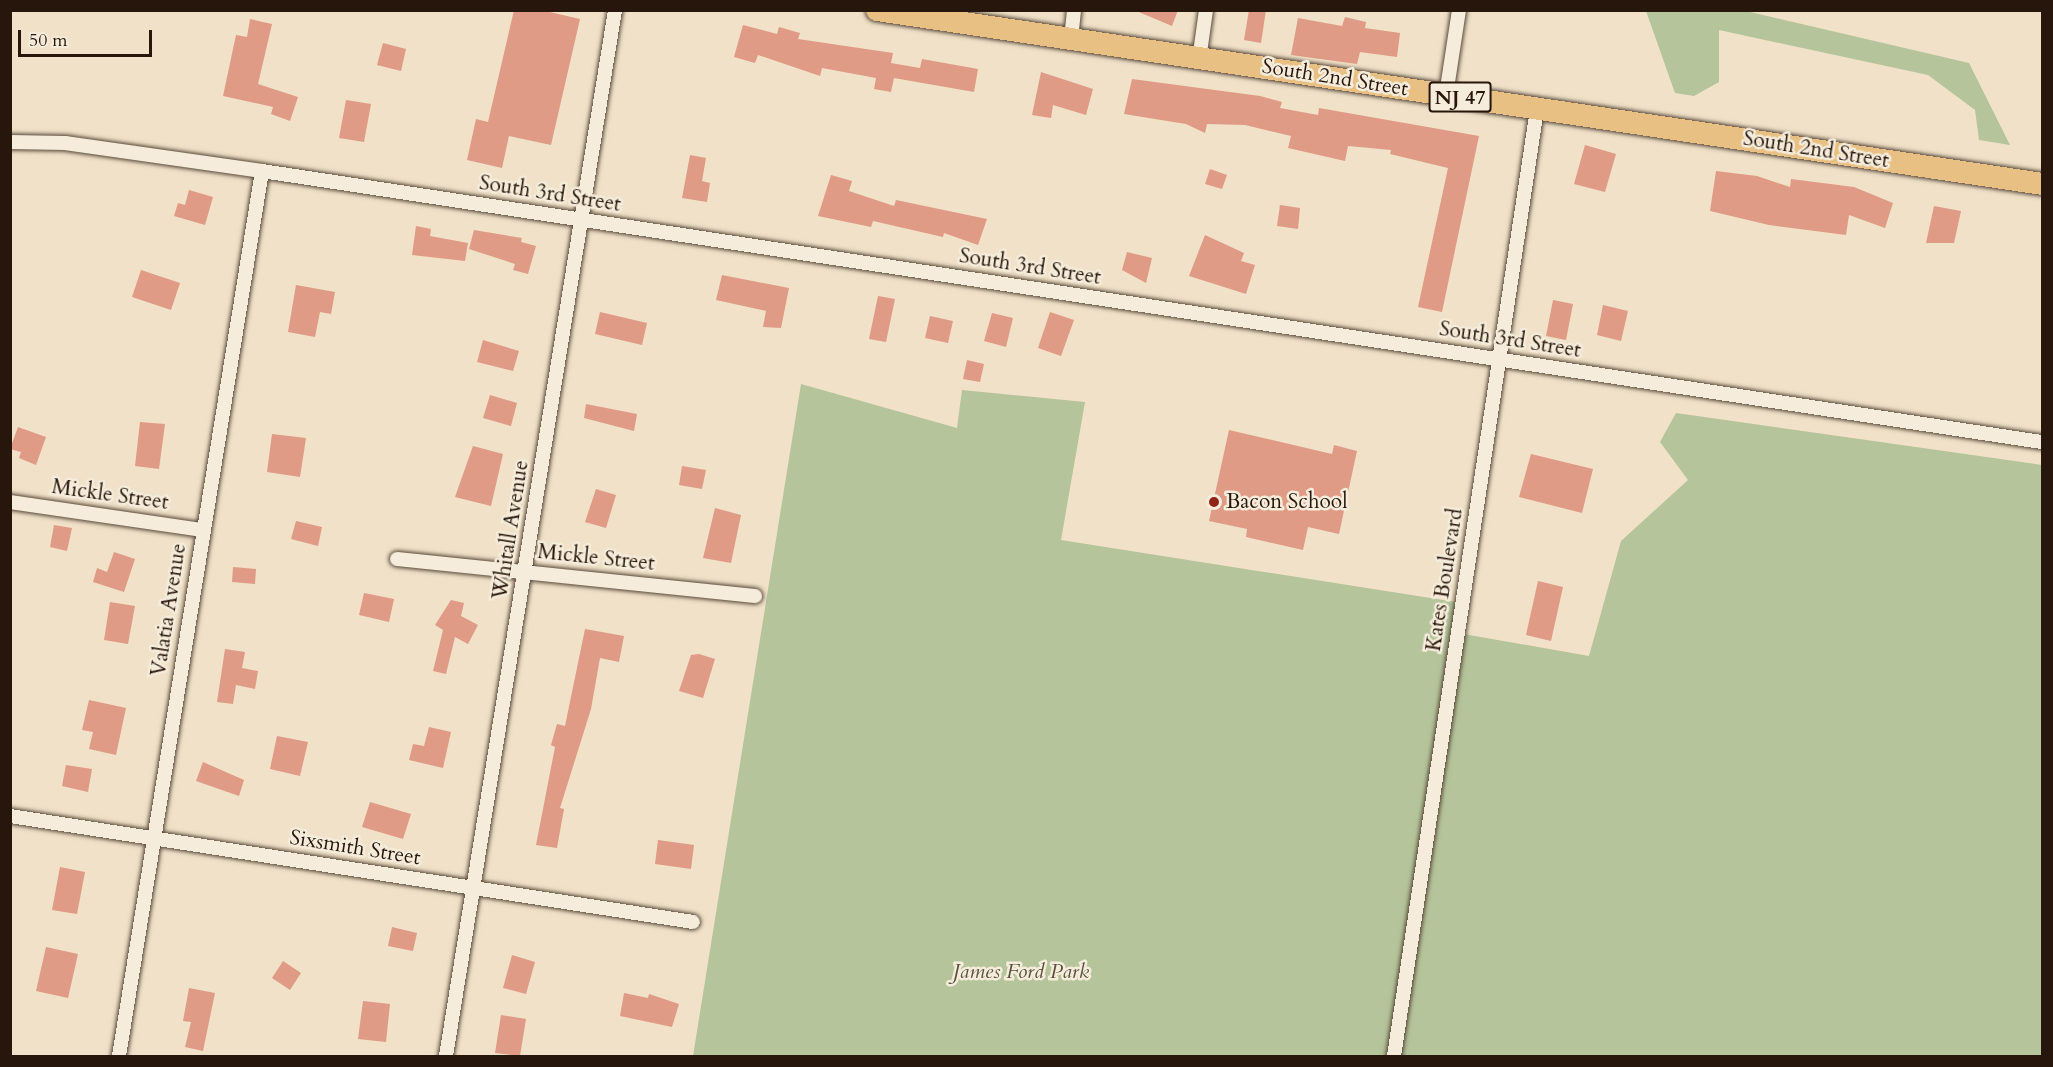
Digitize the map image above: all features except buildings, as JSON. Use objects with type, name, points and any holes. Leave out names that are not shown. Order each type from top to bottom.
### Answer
[{"type":"main road","name":"South 2nd Street","points":[[877,10],[1199,60],[2043,184]]},
{"type":"street","name":"Whitall Avenue","points":[[446,1056],[615,10]]},
{"type":"street","points":[[1071,39],[1074,10]]},
{"type":"street","points":[[1199,60],[1206,10]]},
{"type":"street","points":[[1446,95],[1459,10]]},
{"type":"street","name":"Kates Boulevard","points":[[1394,1056],[1537,110]]},
{"type":"street","name":"South 3rd Street","points":[[10,142],[65,143],[262,171],[2043,442]]},
{"type":"street","name":"Valatia Avenue","points":[[119,1056],[262,171]]},
{"type":"street","name":"Mickle Street","points":[[10,502],[203,530]]},
{"type":"street","name":"Mickle Street","points":[[397,559],[755,596]]},
{"type":"street","name":"Sixsmith Street","points":[[10,816],[693,922]]},
{"type":"green space","points":[[1646,11],[1746,11],[1969,63],[2010,145],[1979,140],[1975,110],[1928,75],[1719,30],[1719,82],[1694,96],[1675,93]]},
{"type":"green space","name":"James Ford Park","points":[[801,384],[957,428],[962,390],[1085,402],[1061,540],[1462,603],[1458,633],[1589,656],[1621,541],[1688,480],[1660,442],[1676,413],[2042,465],[2042,1056],[693,1056]]},
{"type":"place","name":"Bacon School","points":[[1214,502]]}]
